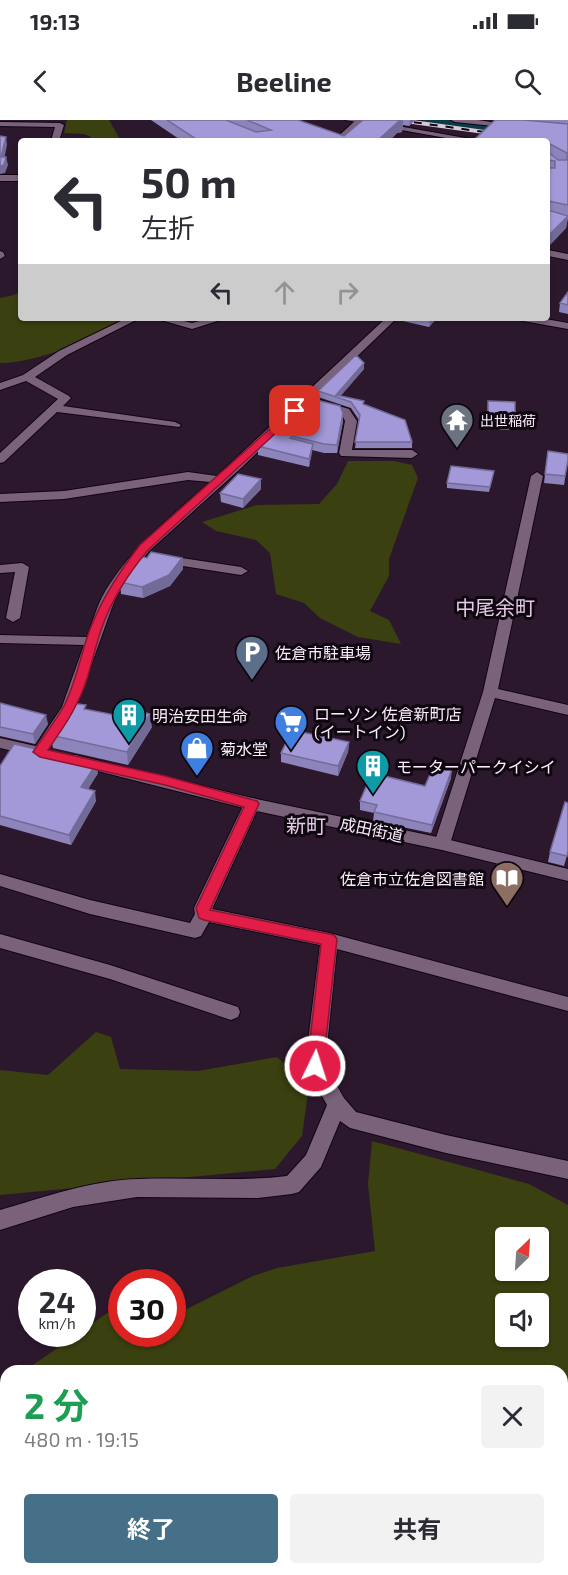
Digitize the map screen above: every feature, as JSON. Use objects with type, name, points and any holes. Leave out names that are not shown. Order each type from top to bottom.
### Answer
[{"type":"street","points":[[349,120],[460,138]]},
{"type":"street","points":[[455,120],[525,127]]},
{"type":"street","points":[[341,138],[360,121]]},
{"type":"street","points":[[0,124],[60,126],[57,138]]},
{"type":"street","points":[[0,178],[18,178]]},
{"type":"street","points":[[550,253],[568,257]]},
{"type":"street","points":[[0,387],[27,377],[63,353],[129,321]]},
{"type":"street","points":[[171,321],[192,326],[211,321]]},
{"type":"street","points":[[51,755],[83,674],[92,641],[108,599],[138,556],[389,321]]},
{"type":"street","points":[[540,321],[568,326]]},
{"type":"street","points":[[0,459],[65,398],[27,377]]},
{"type":"street","points":[[307,400],[345,411],[351,421],[345,453],[412,454]]},
{"type":"street","points":[[55,408],[175,425]]},
{"type":"street","points":[[0,498],[64,495],[188,476],[219,480]]},
{"type":"street","points":[[442,844],[490,692],[537,476]]},
{"type":"street","points":[[138,556],[241,571]]},
{"type":"street","points":[[0,569],[22,567],[13,618]]},
{"type":"street","points":[[0,639],[92,641]]},
{"type":"street","points":[[490,692],[568,710]]},
{"type":"street","name":"成田街道","points":[[0,743],[165,781],[252,804],[442,844],[568,875]]},
{"type":"street","points":[[0,880],[90,907],[195,931],[204,914],[203,908],[252,804]]},
{"type":"street","points":[[204,914],[329,939],[568,1004]]},
{"type":"street","points":[[329,939],[315,1066],[337,1104],[350,1119],[446,1144],[568,1170]]},
{"type":"street","points":[[0,941],[110,972],[231,1012]]},
{"type":"street","points":[[0,1220],[73,1198],[137,1188],[258,1189],[292,1185],[314,1161],[337,1104]]},
{"type":"green space","points":[[67,120],[109,120],[119,138],[90,138],[84,134],[64,133]]},
{"type":"green space","points":[[18,293],[18,321],[117,321],[64,349],[31,359],[0,363],[0,298]]},
{"type":"green space","points":[[348,461],[394,461],[412,465],[418,478],[389,559],[389,576],[370,611],[389,620],[401,644],[358,637],[320,618],[304,603],[276,594],[270,553],[256,540],[216,531],[202,522],[257,505],[319,504],[337,484]]},
{"type":"green space","points":[[96,1032],[111,1037],[120,1069],[198,1071],[277,1057],[309,1085],[302,1136],[275,1169],[0,1195],[0,1070],[48,1075]]},
{"type":"green space","points":[[372,1141],[529,1184],[568,1205],[568,1365],[33,1365],[59,1347],[96,1347],[96,1321],[108,1312],[108,1347],[186,1347],[186,1310],[253,1276],[277,1268],[375,1251],[368,1184]]},
{"type":"building","points":[[167,120],[226,120],[256,132],[271,130],[247,120],[298,120],[344,136],[363,120],[403,121],[398,122],[380,138],[194,138]]},
{"type":"building","points":[[495,120],[568,124],[568,205],[550,201],[550,168],[555,168],[555,161],[550,160],[550,154],[558,160],[567,160],[567,153],[550,144],[550,138],[476,138]]},
{"type":"building","points":[[0,136],[6,137],[1,157],[6,157],[4,165],[0,166]]},
{"type":"building","points":[[550,211],[568,216],[550,234]]},
{"type":"building","points":[[568,292],[568,305],[560,303]]},
{"type":"building","points":[[356,355],[364,363],[336,395],[364,401],[363,404],[405,420],[412,442],[355,442],[360,415],[351,402],[318,391]]},
{"type":"building","points":[[309,398],[340,406],[343,413],[337,445],[292,436],[290,438],[313,444],[309,459],[258,446]]},
{"type":"building","points":[[488,401],[515,402],[515,421],[488,420]]},
{"type":"building","points":[[548,451],[568,454],[565,476],[545,474]]},
{"type":"building","points":[[451,466],[494,471],[490,487],[447,483]]},
{"type":"building","points":[[238,474],[261,479],[243,499],[220,493]]},
{"type":"building","points":[[151,552],[182,558],[169,575],[142,587],[120,582],[139,556],[147,558]]},
{"type":"building","points":[[0,703],[46,715],[33,734],[0,727]]},
{"type":"building","points":[[71,703],[86,705],[84,709],[125,717],[130,709],[150,714],[127,752],[50,735]]},
{"type":"building","points":[[292,730],[349,742],[338,766],[281,753]]},
{"type":"building","points":[[14,744],[97,763],[81,787],[95,791],[69,835],[0,816],[0,766]]},
{"type":"building","points":[[434,765],[452,769],[432,825],[374,812],[377,805],[360,801],[372,773],[425,786]]},
{"type":"building","points":[[565,802],[568,803],[567,856],[550,852]]},
{"type":"waterway","points":[[432,120],[568,135]]},
{"type":"railway","points":[[398,120],[499,134]]},
{"type":"place","name":"出世稲荷","points":[[457,449]]},
{"type":"place","name":"佐倉市駐車場","points":[[252,681]]},
{"type":"place","name":"明治安田生命","points":[[129,744]]},
{"type":"place","name":"ローソン 佐倉新町店 (イートイン)","points":[[291,751]]},
{"type":"place","name":"菊水堂","points":[[197,777]]},
{"type":"place","name":"モーターパークイシイ","points":[[373,795]]},
{"type":"place","name":"佐倉市立佐倉図書館","points":[[507,907]]},
{"type":"district","name":"中尾余町","points":[[495,607]]},
{"type":"district","name":"新町","points":[[306,825]]},
{"type":"route","points":[[295,411],[144,548],[126,570],[108,599],[83,674],[69,707],[40,752],[252,804],[203,908],[204,914],[329,939],[315,1066]]}]
